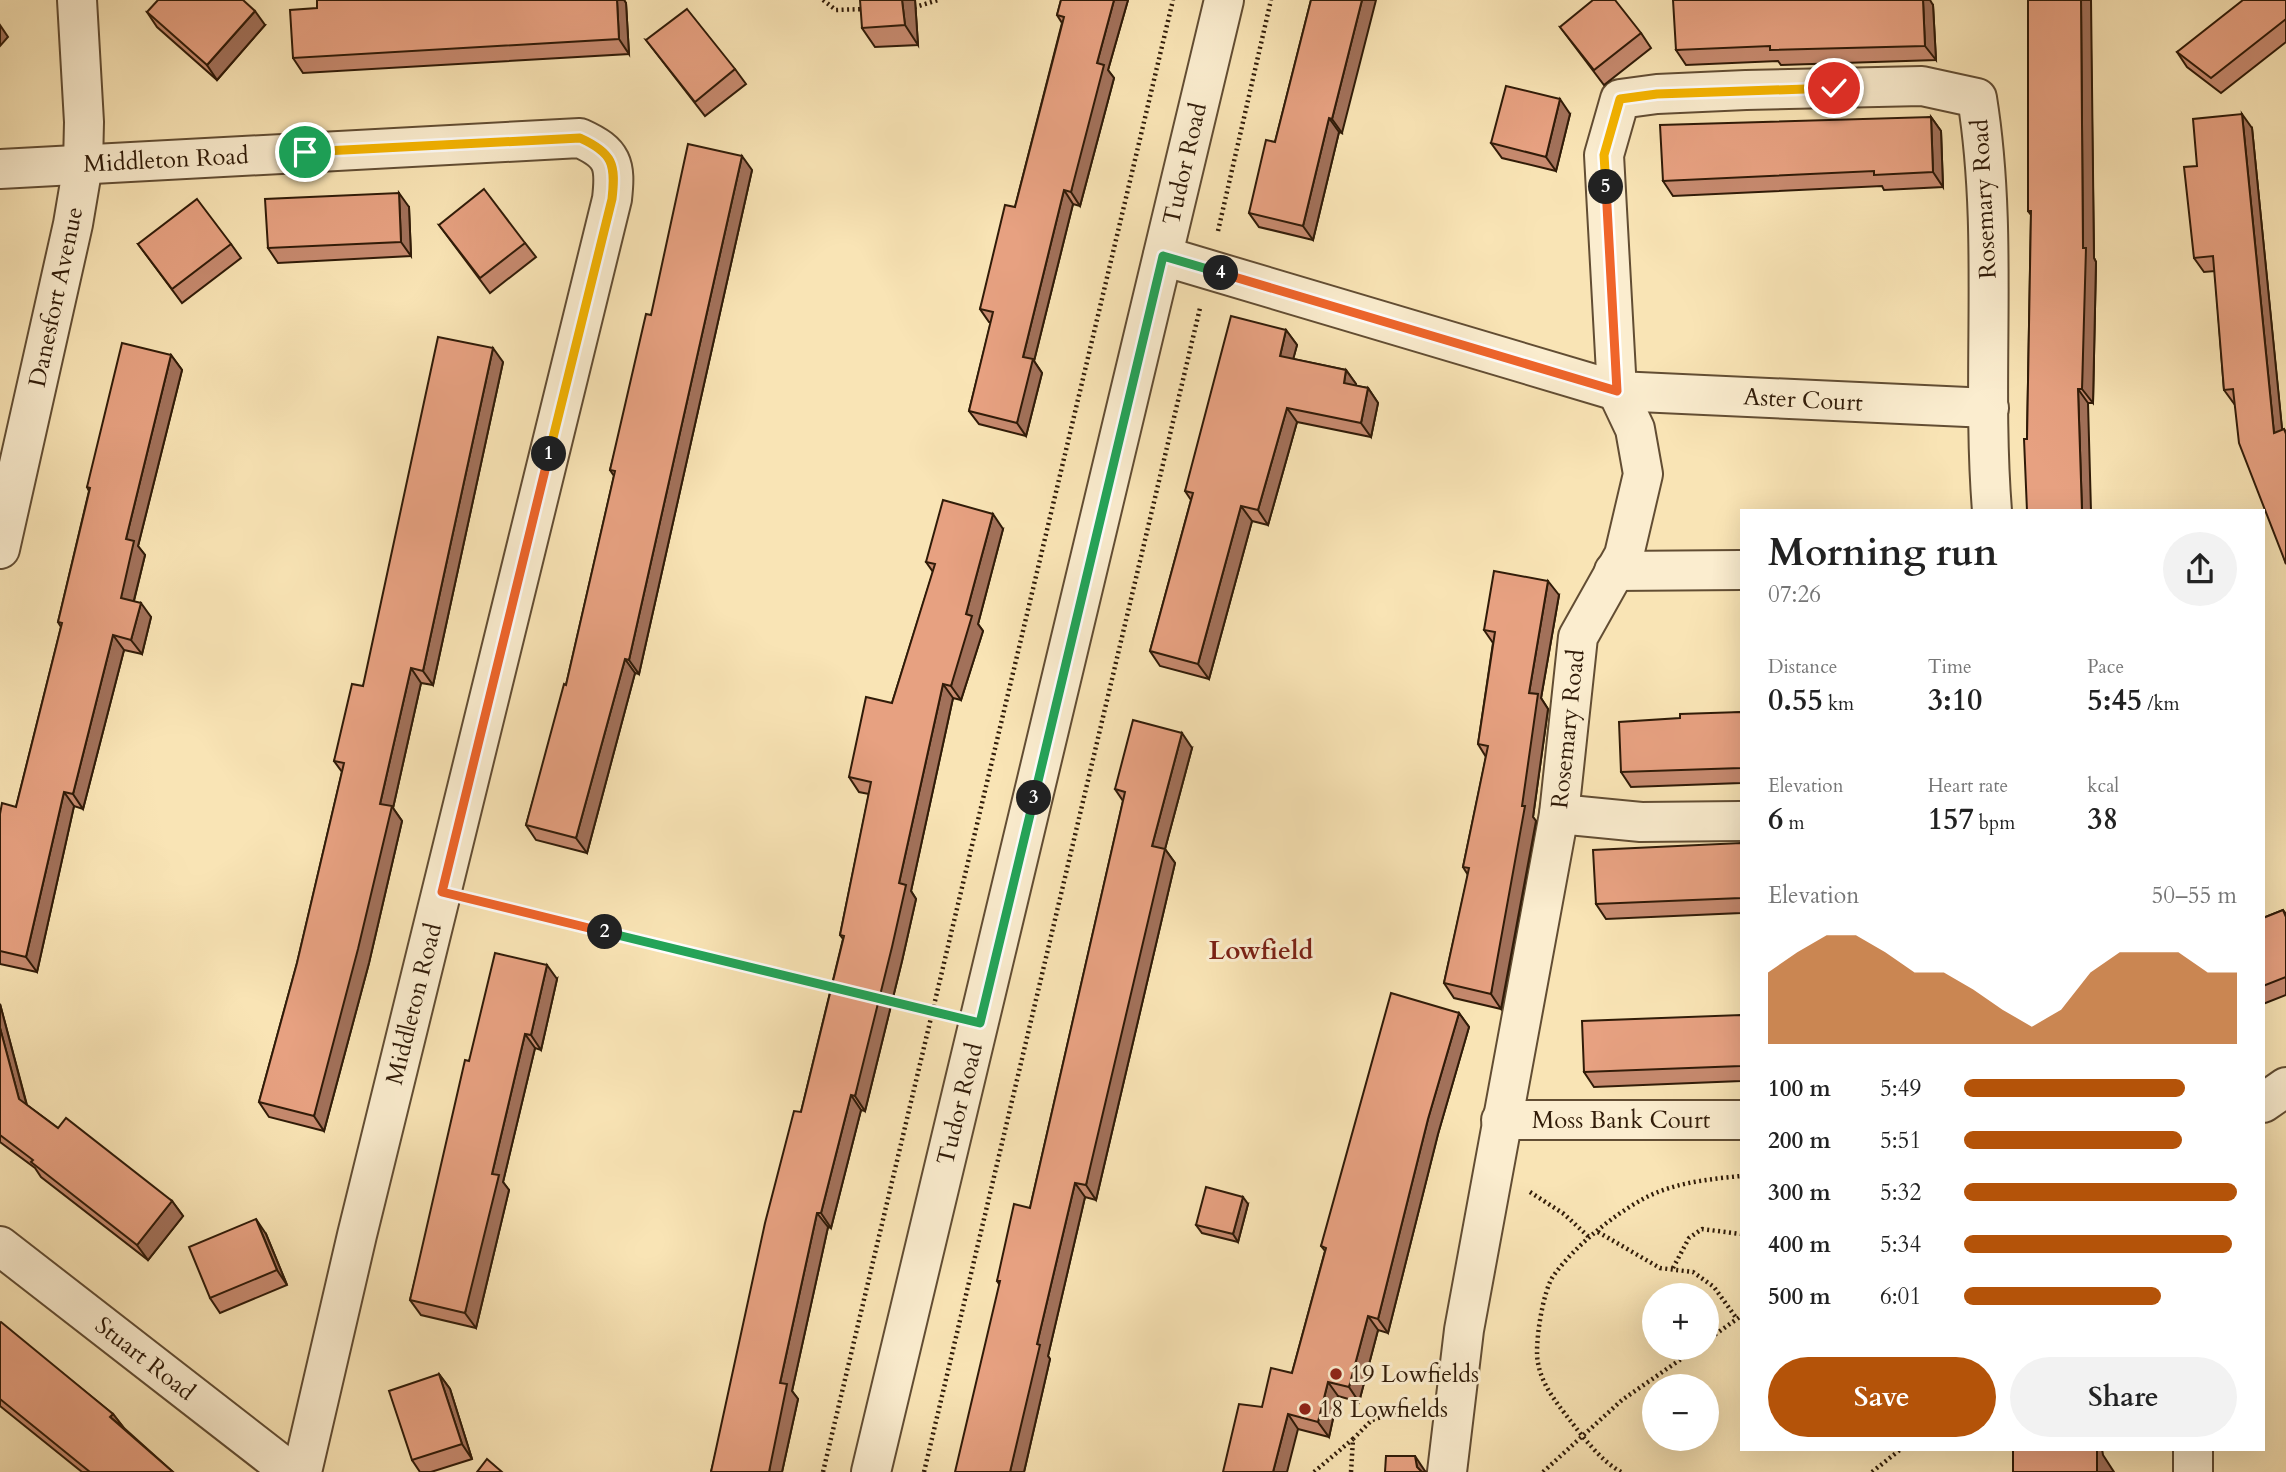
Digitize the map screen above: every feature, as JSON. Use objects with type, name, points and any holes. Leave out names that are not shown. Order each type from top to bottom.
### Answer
[{"type":"street","name":"Danesfort Avenue","points":[[0,549],[70,236],[83,165],[84,122],[77,0]]},
{"type":"street","name":"Tudor Road","points":[[871,1472],[1224,0]]},
{"type":"street","name":"Rosemary Road","points":[[1447,1472],[1464,1330],[1559,814],[1578,637],[1624,555],[1643,474],[1635,429],[1617,391],[1604,155],[1620,99],[1708,91],[1922,86],[1977,97],[1985,146],[1992,509]]},
{"type":"street","name":"Middleton Road","points":[[0,169],[580,138],[602,148],[615,170],[612,199],[302,1472]]},
{"type":"street","name":"Aster Court","points":[[1163,256],[1617,391],[1989,408]]},
{"type":"street","points":[[1614,571],[1740,570]]},
{"type":"street","points":[[1559,814],[1641,822],[1740,821]]},
{"type":"street","points":[[2265,1102],[2286,1087]]},
{"type":"street","name":"Moss Bank Court","points":[[1501,1120],[1740,1120]]},
{"type":"street","name":"Stuart Road","points":[[0,1246],[291,1472]]},
{"type":"street","points":[[2193,1451],[2193,1472]]},
{"type":"path","points":[[823,0],[836,10],[876,9]]},
{"type":"path","points":[[902,9],[915,9],[938,0]]},
{"type":"path","points":[[823,1472],[1173,0]]},
{"type":"path","points":[[924,1472],[1271,0]]},
{"type":"path","points":[[442,892],[840,989]]},
{"type":"path","points":[[880,999],[980,1023]]},
{"type":"path","points":[[1493,1167],[1564,1214],[1590,1238]]},
{"type":"path","points":[[1620,1472],[1610,1466],[1583,1436],[1549,1393],[1537,1362],[1539,1328],[1552,1277],[1597,1232],[1643,1199],[1701,1180],[1740,1176]]},
{"type":"path","points":[[1673,1268],[1689,1238],[1702,1229],[1740,1234]]},
{"type":"path","points":[[1597,1232],[1660,1268],[1693,1272],[1714,1287],[1739,1317],[1719,1332]]},
{"type":"path","points":[[1543,1472],[1622,1400],[1680,1360]]},
{"type":"path","points":[[1314,1472],[1372,1420],[1423,1404],[1458,1377]]},
{"type":"path","points":[[1351,1472],[1353,1439]]},
{"type":"path","points":[[1872,1472],[1898,1451]]},
{"type":"building","points":[[158,0],[243,0],[255,11],[207,65],[147,12]]},
{"type":"building","points":[[317,0],[617,0],[619,39],[293,58],[290,10],[317,8]]},
{"type":"building","points":[[860,0],[902,0],[905,25],[862,28]]},
{"type":"building","points":[[1061,0],[1114,0],[1097,63],[1104,65],[1071,192],[1064,190],[1023,357],[1033,359],[1017,423],[969,411],[993,312],[980,309],[1005,205],[1015,207],[1064,17],[1057,15]]},
{"type":"building","points":[[1311,0],[1362,0],[1332,119],[1329,118],[1303,226],[1249,213],[1266,140],[1275,142]]},
{"type":"building","points":[[1593,0],[1615,0],[1641,33],[1594,70],[1560,27]]},
{"type":"building","points":[[1673,0],[1923,0],[1925,46],[1770,50],[1770,46],[1676,50]]},
{"type":"building","points":[[2028,0],[2081,0],[2083,248],[2086,248],[2082,389],[2078,389],[2082,509],[2027,509],[2024,439],[2027,439],[2031,211],[2028,211]]},
{"type":"building","points":[[2243,0],[2286,0],[2286,19],[2211,78],[2177,52]]},
{"type":"building","points":[[687,9],[735,69],[695,102],[646,40]]},
{"type":"building","points":[[1506,86],[1560,99],[1546,157],[1491,143]]},
{"type":"building","points":[[2242,114],[2274,433],[2284,429],[2286,434],[2286,564],[2239,443],[2233,389],[2224,390],[2213,256],[2194,258],[2184,167],[2197,166],[2193,119]]},
{"type":"building","points":[[1931,117],[1933,172],[1874,175],[1874,171],[1663,181],[1660,125]]},
{"type":"building","points":[[688,144],[742,156],[629,660],[625,659],[576,838],[526,825],[564,684],[566,685],[615,471],[610,470],[646,314],[651,315]]},
{"type":"building","points":[[484,189],[525,243],[480,278],[439,225]]},
{"type":"building","points":[[399,193],[401,242],[268,248],[265,199]]},
{"type":"building","points":[[197,199],[231,244],[172,289],[138,244]]},
{"type":"building","points":[[1231,316],[1286,330],[1280,356],[1346,370],[1344,383],[1368,388],[1361,423],[1287,408],[1258,510],[1241,506],[1198,664],[1150,651],[1193,493],[1185,491]]},
{"type":"building","points":[[438,337],[493,348],[423,671],[411,668],[380,804],[392,806],[314,1116],[259,1102],[297,963],[344,763],[334,761],[352,684],[363,686]]},
{"type":"building","points":[[122,343],[171,355],[126,539],[134,541],[121,598],[141,603],[131,640],[113,635],[73,794],[64,792],[26,957],[0,951],[0,814],[2,803],[16,807],[62,623],[58,622]]},
{"type":"building","points":[[943,500],[993,514],[966,614],[972,616],[951,686],[943,684],[899,883],[906,885],[855,1096],[851,1095],[821,1213],[817,1213],[780,1383],[787,1384],[769,1472],[711,1472],[765,1223],[794,1111],[801,1112],[844,936],[840,935],[871,782],[849,777],[866,697],[892,703],[935,564],[926,562]]},
{"type":"building","points":[[1494,571],[1548,581],[1529,693],[1538,694],[1522,806],[1525,806],[1491,994],[1444,983],[1469,868],[1463,867],[1488,746],[1478,744],[1495,632],[1484,630]]},
{"type":"building","points":[[1740,712],[1740,768],[1621,772],[1619,722],[1680,718],[1680,714]]},
{"type":"building","points":[[1133,720],[1182,733],[1152,846],[1165,849],[1086,1185],[1075,1183],[1010,1472],[955,1472],[1000,1281],[997,1281],[1014,1204],[1030,1208],[1125,792],[1115,789]]},
{"type":"building","points":[[1740,843],[1740,898],[1596,904],[1593,850]]},
{"type":"building","points":[[2283,910],[2286,917],[2286,977],[2265,985],[2265,917]]},
{"type":"building","points":[[495,953],[547,965],[531,1035],[525,1034],[492,1174],[499,1175],[465,1313],[410,1300],[465,1060],[469,1061]]},
{"type":"building","points":[[1391,993],[1459,1013],[1428,1119],[1378,1319],[1368,1316],[1349,1387],[1328,1382],[1318,1422],[1288,1414],[1273,1472],[1223,1472],[1239,1404],[1262,1407],[1271,1368],[1292,1373],[1326,1248],[1321,1246]]},
{"type":"building","points":[[1740,1015],[1740,1066],[1584,1072],[1582,1021]]},
{"type":"building","points":[[0,1028],[19,1099],[58,1128],[66,1118],[172,1201],[137,1245],[0,1135]]},
{"type":"building","points":[[1206,1187],[1243,1197],[1233,1234],[1196,1225]]},
{"type":"building","points":[[256,1219],[277,1270],[210,1298],[189,1247]]},
{"type":"building","points":[[1,1322],[113,1414],[110,1417],[173,1472],[90,1472],[0,1399]]},
{"type":"building","points":[[439,1374],[462,1444],[412,1460],[389,1391]]},
{"type":"building","points":[[2013,1451],[2097,1451],[2097,1472],[2013,1472]]},
{"type":"building","points":[[1386,1456],[1415,1456],[1417,1467],[1422,1472],[1385,1472]]},
{"type":"building","points":[[487,1459],[502,1472],[477,1472]]},
{"type":"place","name":"19 Lowfields","points":[[1336,1374]]},
{"type":"place","name":"18 Lowfields","points":[[1305,1409]]},
{"type":"district","name":"Lowfield","points":[[1261,950]]},
{"type":"route","points":[[305,152],[580,138],[602,148],[615,170],[612,199],[442,892],[980,1023],[1163,256],[1617,391],[1604,155],[1620,99],[1657,94],[1834,88]]}]
